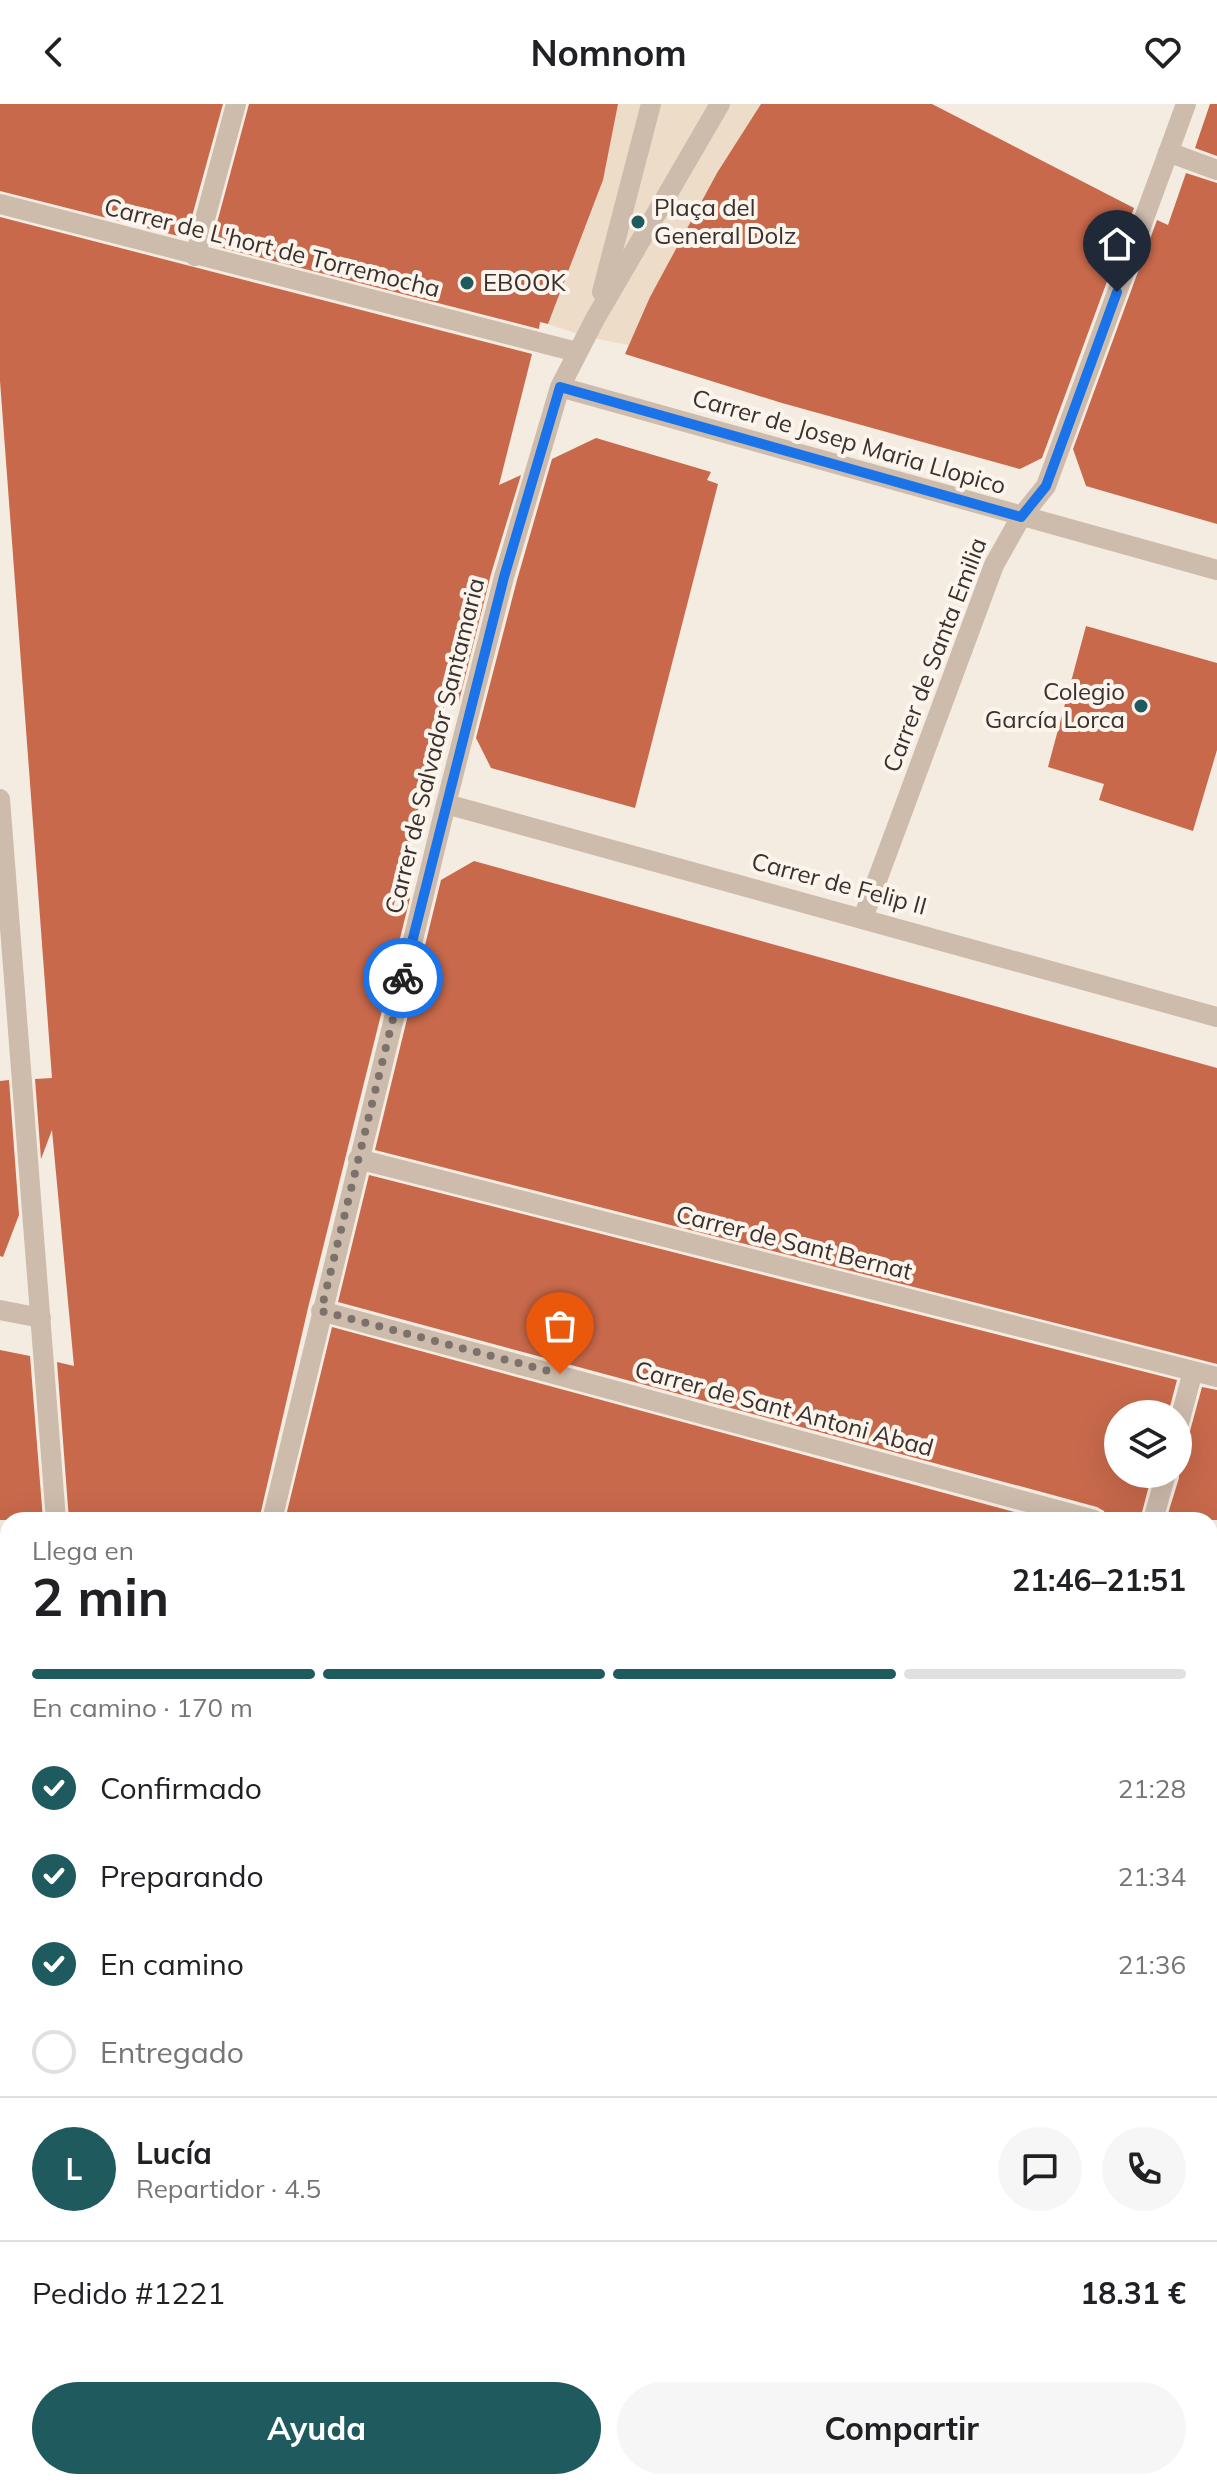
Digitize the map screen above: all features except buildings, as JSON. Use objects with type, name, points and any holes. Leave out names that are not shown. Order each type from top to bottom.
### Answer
[{"type":"street","points":[[195,256],[236,104]]},
{"type":"street","points":[[595,319],[651,104]]},
{"type":"street","points":[[595,319],[720,104]]},
{"type":"street","name":"Carrer de Santa Emilia","points":[[863,918],[994,565],[1021,517],[1046,486],[1186,104]]},
{"type":"street","points":[[1168,152],[1217,170]]},
{"type":"street","name":"Carrer de L'hort de Torremocha","points":[[0,204],[577,352]]},
{"type":"street","name":"Carrer de Salvador Santamaria","points":[[274,1512],[358,1159],[504,577],[560,387],[595,319]]},
{"type":"street","name":"Carrer de Josep Maria Llopico","points":[[560,387],[1217,570]]},
{"type":"street","points":[[0,799],[55,1512]]},
{"type":"street","name":"Carrer de Felip II","points":[[446,804],[1217,1017]]},
{"type":"street","name":"Carrer de Sant Bernat","points":[[358,1159],[1217,1377]]},
{"type":"street","points":[[0,1310],[41,1318]]},
{"type":"street","name":"Carrer de Sant Antoni Abad","points":[[321,1311],[1064,1512]]},
{"type":"street","points":[[1185,1400],[1193,1371]]},
{"type":"street","points":[[1155,1512],[1162,1488]]},
{"type":"shaded area","name":"Plaça del General Dolz","points":[[618,104],[761,104],[701,203],[650,298],[629,345],[587,337],[548,324],[602,181]]},
{"type":"way so far","points":[[403,978],[321,1311],[560,1374]]},
{"type":"place","name":"Plaça del General Dolz","points":[[638,222]]},
{"type":"place","name":"EBOOK","points":[[467,283]]},
{"type":"place","name":"Colegio García Lorca","points":[[1141,706]]},
{"type":"route","points":[[403,978],[504,577],[560,387],[1021,517],[1046,486],[1117,292]]}]
